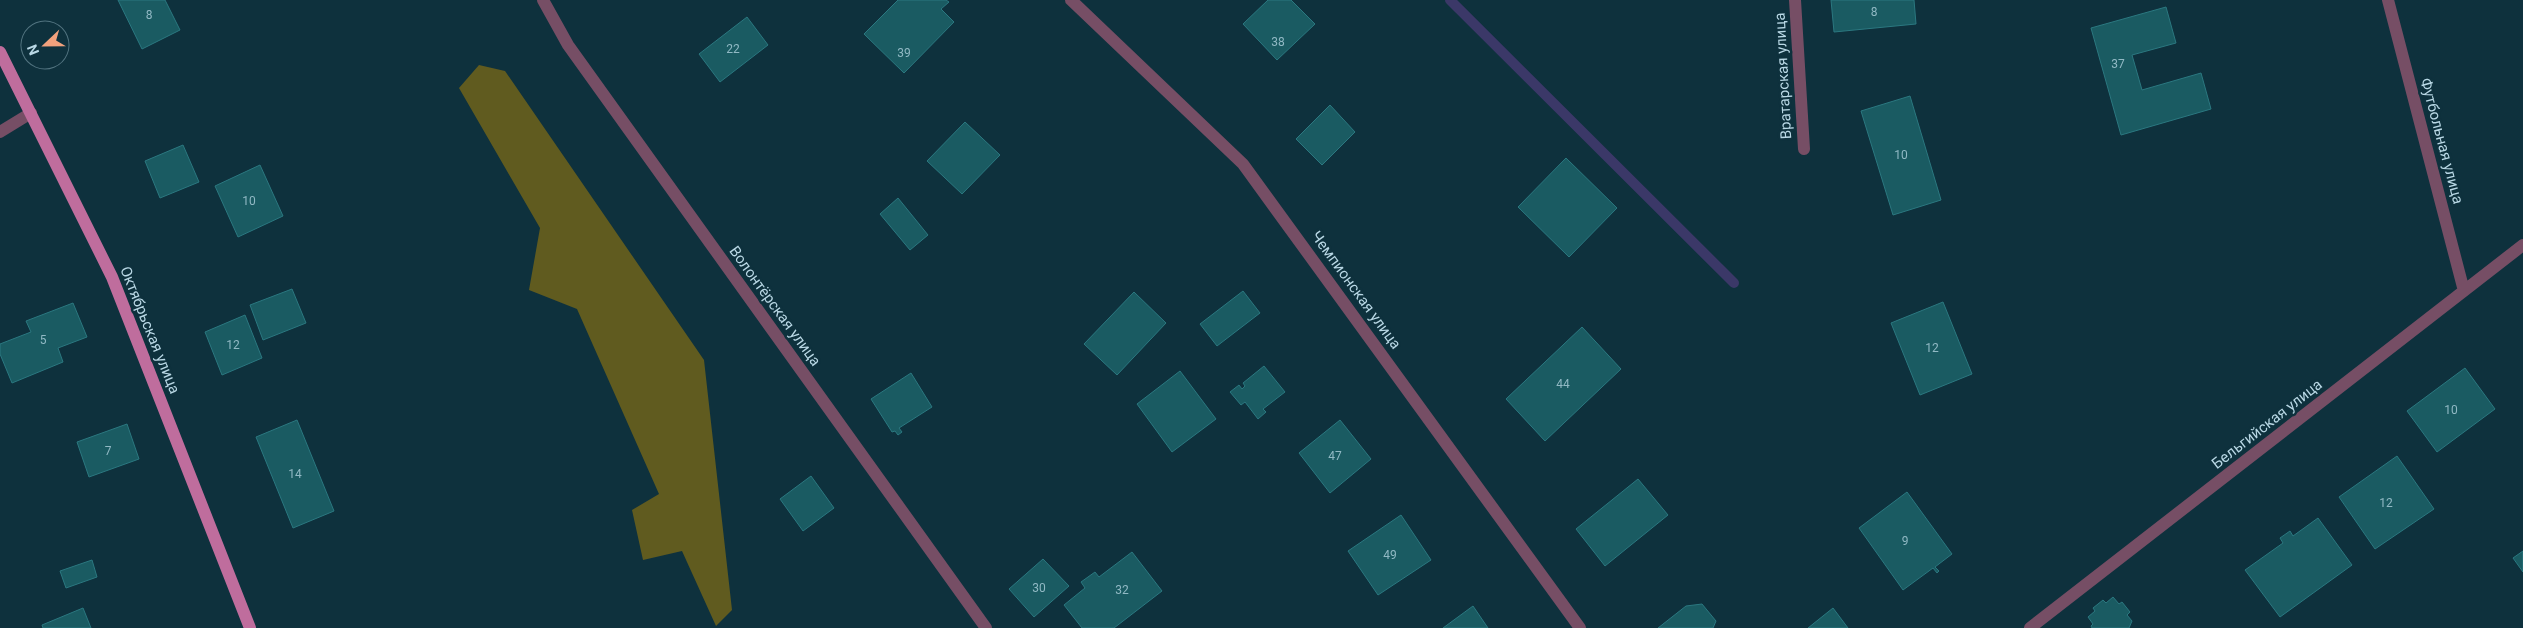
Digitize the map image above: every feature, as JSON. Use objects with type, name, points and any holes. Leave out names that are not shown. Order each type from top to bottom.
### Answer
[{"type":"main road","name":"Октябрьская улица","points":[[0,52],[112,277],[250,628]]},
{"type":"street","name":"Волонтёрская улица","points":[[543,0],[568,45],[986,628]]},
{"type":"street","name":"Чемпионская улица","points":[[1071,0],[1243,164],[1580,628]]},
{"type":"street","name":"Вратарская улица","points":[[1795,0],[1804,149]]},
{"type":"street","name":"Футбольная улица","points":[[2388,0],[2464,291]]},
{"type":"street","points":[[0,132],[32,113]]},
{"type":"street","name":"Бельгийская улица","points":[[2030,628],[2523,245]]},
{"type":"shaded area","points":[[479,65],[505,71],[704,360],[732,610],[716,626],[682,551],[643,560],[632,510],[659,494],[577,309],[529,290],[540,228],[459,88]]},
{"type":"building","points":[[118,0],[165,0],[180,30],[142,49]]},
{"type":"building","points":[[898,0],[946,0],[949,2],[941,9],[954,22],[904,73],[864,34]]},
{"type":"building","points":[[1268,0],[1291,0],[1315,24],[1277,60],[1243,24]]},
{"type":"building","points":[[1831,0],[1914,0],[1916,24],[1834,32]]},
{"type":"building","points":[[2166,7],[2176,43],[2132,55],[2142,90],[2201,73],[2211,109],[2121,135],[2091,28]]},
{"type":"building","points":[[747,17],[768,45],[720,82],[699,54]]},
{"type":"building","points":[[1910,96],[1941,200],[1893,215],[1861,111]]},
{"type":"building","points":[[1330,105],[1355,132],[1322,165],[1296,139]]},
{"type":"building","points":[[965,122],[1000,155],[962,194],[927,161]]},
{"type":"building","points":[[183,145],[199,182],[160,198],[145,161]]},
{"type":"building","points":[[1566,158],[1617,208],[1569,257],[1518,207]]},
{"type":"building","points":[[260,165],[283,216],[238,237],[215,186]]},
{"type":"building","points":[[898,198],[928,235],[910,250],[880,214]]},
{"type":"building","points":[[292,289],[306,323],[263,340],[250,305]]},
{"type":"building","points":[[1243,291],[1260,313],[1217,346],[1200,324]]},
{"type":"building","points":[[1134,292],[1166,323],[1117,375],[1084,344]]},
{"type":"building","points":[[1943,302],[1972,374],[1920,395],[1891,323]]},
{"type":"building","points":[[73,303],[87,337],[58,348],[63,362],[12,383],[0,354],[0,344],[31,332],[26,321]]},
{"type":"building","points":[[245,315],[262,358],[222,375],[205,332]]},
{"type":"building","points":[[1582,327],[1621,369],[1545,441],[1506,399]]},
{"type":"building","points":[[1264,366],[1285,392],[1263,409],[1266,412],[1258,419],[1245,402],[1241,405],[1230,392],[1239,385],[1242,389],[1245,386],[1243,383]]},
{"type":"building","points":[[2465,368],[2495,409],[2437,452],[2407,411]]},
{"type":"building","points":[[1180,371],[1216,419],[1172,452],[1137,404]]},
{"type":"building","points":[[911,373],[932,407],[899,428],[902,432],[898,435],[895,431],[892,432],[871,399]]},
{"type":"building","points":[[297,420],[334,511],[293,528],[256,437]]},
{"type":"building","points":[[1340,420],[1371,459],[1330,493],[1299,453]]},
{"type":"building","points":[[127,424],[139,459],[89,477],[77,442]]},
{"type":"building","points":[[2397,456],[2434,509],[2375,549],[2339,497]]},
{"type":"building","points":[[811,476],[834,508],[803,531],[780,499]]},
{"type":"building","points":[[1638,479],[1668,515],[1605,566],[1576,529]]},
{"type":"building","points":[[1907,492],[1952,554],[1935,567],[1939,571],[1937,573],[1933,568],[1903,590],[1859,528]]},
{"type":"building","points":[[1401,515],[1431,560],[1378,595],[1348,551]]},
{"type":"building","points":[[2318,518],[2352,565],[2280,617],[2245,570],[2283,543],[2280,538],[2290,531],[2293,536]]},
{"type":"building","points":[[2523,551],[2523,572],[2513,558]]},
{"type":"building","points":[[1132,552],[1162,591],[1114,628],[1082,628],[1064,605],[1085,588],[1081,582],[1095,572],[1099,577]]},
{"type":"building","points":[[1043,559],[1069,586],[1034,617],[1009,589]]},
{"type":"building","points":[[92,560],[97,577],[66,588],[60,571]]},
{"type":"building","points":[[2113,597],[2119,604],[2122,602],[2130,612],[2127,615],[2132,621],[2129,628],[2092,628],[2093,624],[2088,617],[2095,611],[2093,608],[2103,600],[2106,603]]},
{"type":"building","points":[[1702,604],[1716,621],[1713,628],[1658,628],[1686,606]]},
{"type":"building","points":[[1473,606],[1488,628],[1443,628]]},
{"type":"building","points":[[83,608],[91,628],[43,628],[42,625]]},
{"type":"building","points":[[1833,608],[1848,628],[1808,628]]},
{"type":"waterway","points":[[1450,0],[1734,283]]}]
